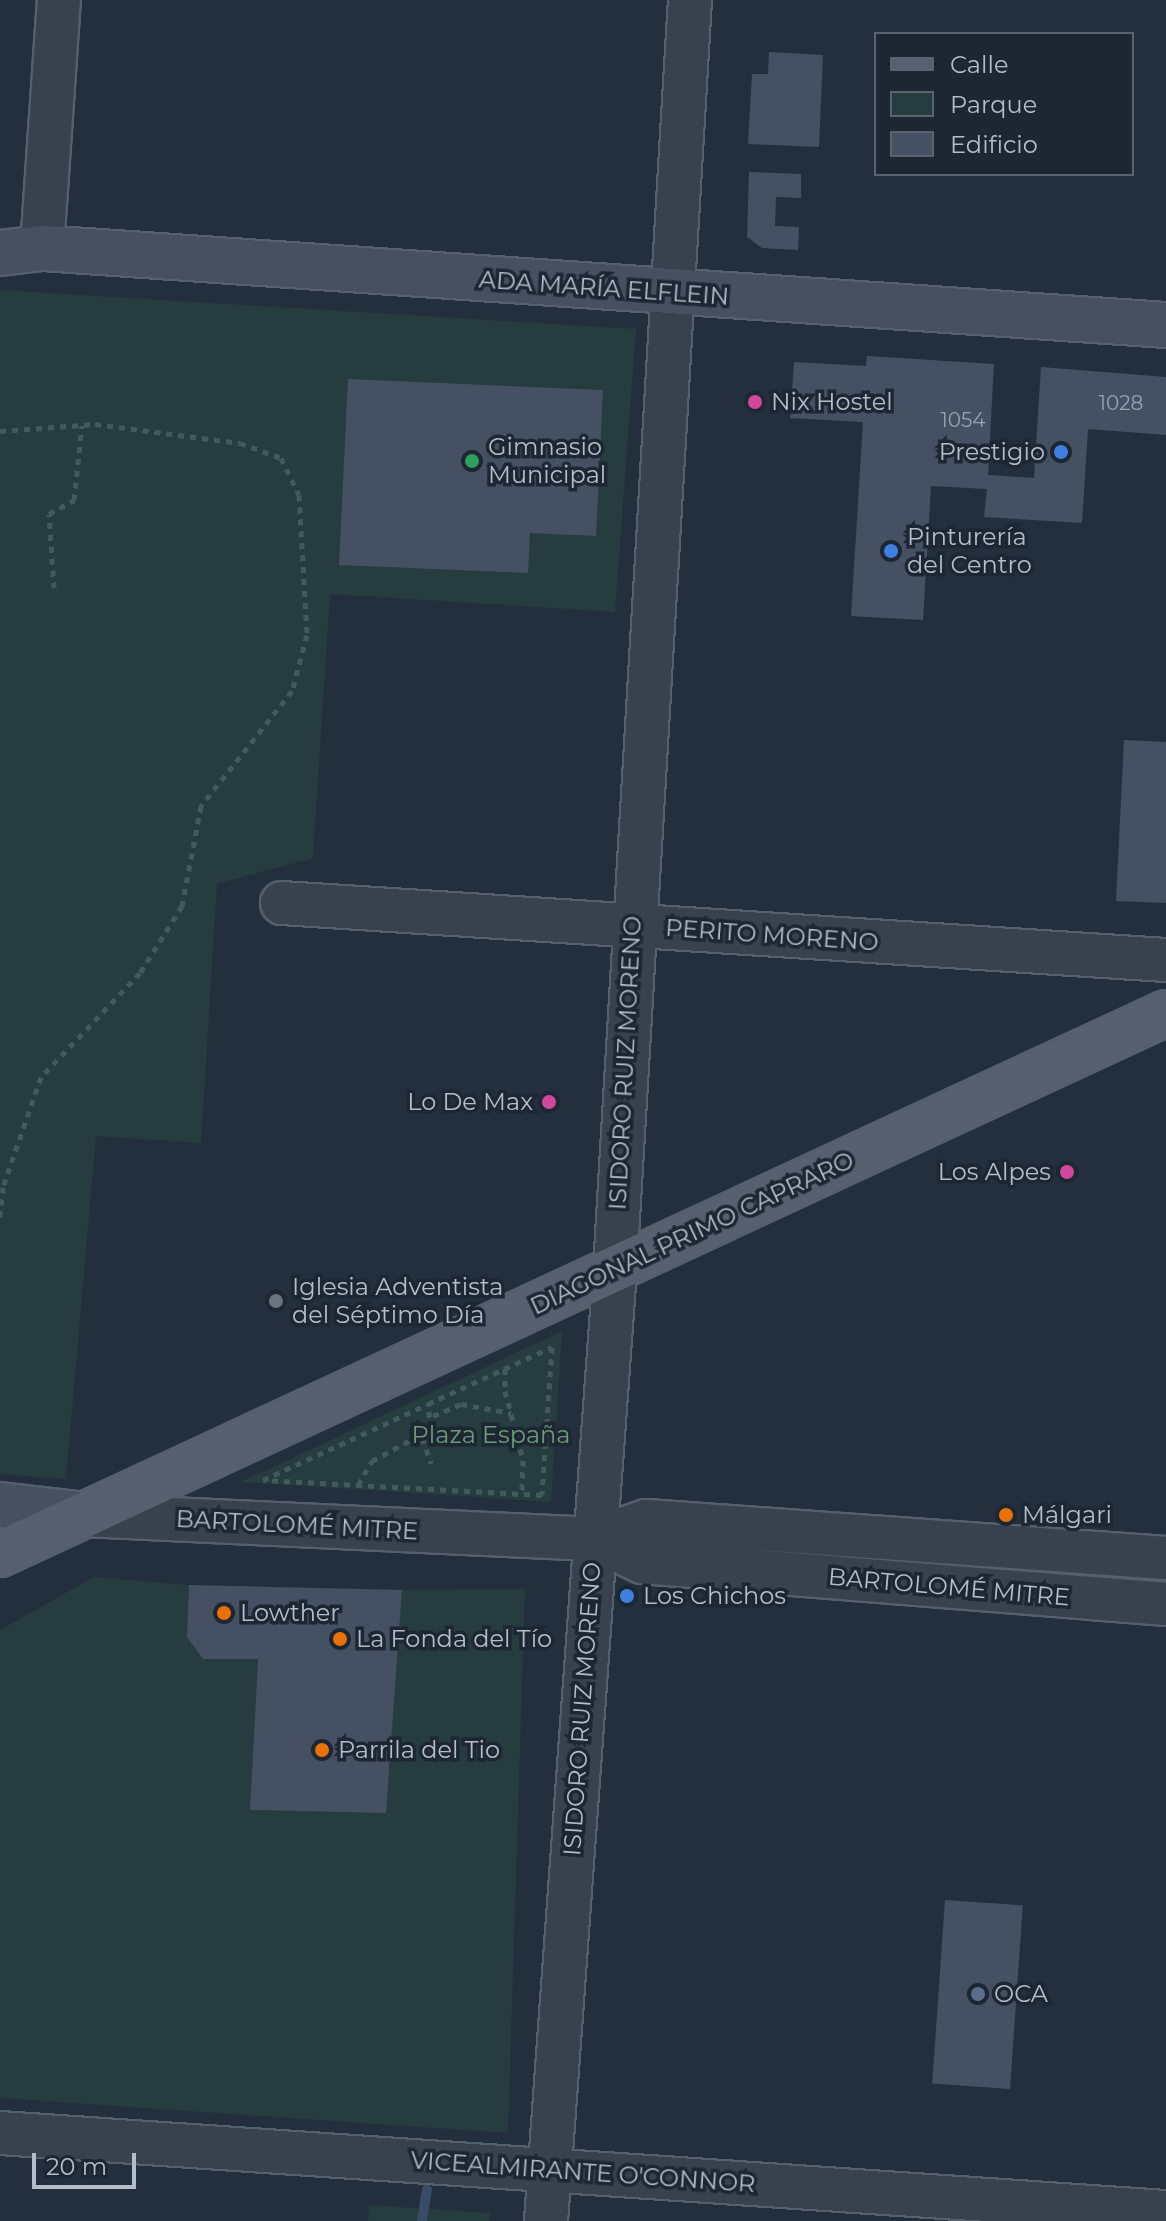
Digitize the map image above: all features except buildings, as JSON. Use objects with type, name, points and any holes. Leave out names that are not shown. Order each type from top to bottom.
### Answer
[{"type":"main road","name":"DIAGONAL PRIMO CAPRARO","points":[[0,1554],[1166,1013]]},
{"type":"street","points":[[21,250],[59,0]]},
{"type":"street","name":"ISIDORO RUIZ MORENO","points":[[546,2221],[615,1269],[631,926],[690,0]]},
{"type":"street","name":"ADA MARÍA ELFLEIN","points":[[21,250],[1166,325]]},
{"type":"street","name":"PERITO MORENO","points":[[282,903],[1166,960]]},
{"type":"street","name":"BARTOLOMÉ MITRE","points":[[0,1505],[85,1515],[594,1539],[646,1521],[1166,1558]]},
{"type":"street","name":"BARTOLOMÉ MITRE","points":[[594,1539],[642,1562],[1166,1604]]},
{"type":"street","name":"VICEALMIRANTE O'CONNOR","points":[[0,2133],[1166,2212]]},
{"type":"path","points":[[54,588],[49,514],[74,500],[82,425]]},
{"type":"path","points":[[0,431],[82,425],[240,443],[281,458],[299,495],[307,635],[292,691],[201,806],[182,906],[140,973],[41,1077],[3,1187],[0,1218]]},
{"type":"path","points":[[552,1347],[542,1495],[263,1480],[428,1404],[552,1347]]},
{"type":"path","points":[[505,1368],[511,1413],[523,1460],[522,1494]]},
{"type":"path","points":[[428,1404],[433,1416]]},
{"type":"path","points":[[358,1485],[372,1461],[422,1438],[433,1416],[461,1404],[511,1413]]},
{"type":"path","points":[[422,1438],[431,1463]]},
{"type":"green space","points":[[0,290],[636,329],[615,612],[330,594],[313,858],[217,884],[201,1143],[96,1136],[66,1479],[0,1474]]},
{"type":"green space","name":"Plaza España","points":[[562,1331],[551,1502],[241,1482]]},
{"type":"green space","points":[[94,1577],[189,1585],[187,1637],[203,1659],[258,1659],[250,1810],[386,1812],[402,1590],[525,1589],[508,2133],[0,2098],[0,1630]]},
{"type":"green space","points":[[369,2205],[490,2213],[489,2221],[368,2221]]},
{"type":"waterway","points":[[422,2221],[427,2189]]},
{"type":"place","name":"Nix Hostel","points":[[755,402]]},
{"type":"place","name":"Prestigio","points":[[1061,452]]},
{"type":"place","name":"Gimnasio Municipal","points":[[472,461]]},
{"type":"place","name":"Pinturería del Centro","points":[[891,551]]},
{"type":"place","name":"Lo De Max","points":[[549,1102]]},
{"type":"place","name":"Los Alpes","points":[[1067,1172]]},
{"type":"place","name":"Iglesia Adventista del Séptimo Día","points":[[276,1301]]},
{"type":"place","name":"Málgari","points":[[1006,1515]]},
{"type":"place","name":"Los Chichos","points":[[627,1596]]},
{"type":"place","name":"Lowther","points":[[224,1613]]},
{"type":"place","name":"La Fonda del Tío","points":[[340,1639]]},
{"type":"place","name":"Parrila del Tio","points":[[322,1750]]},
{"type":"place","name":"OCA","points":[[978,1994]]}]
